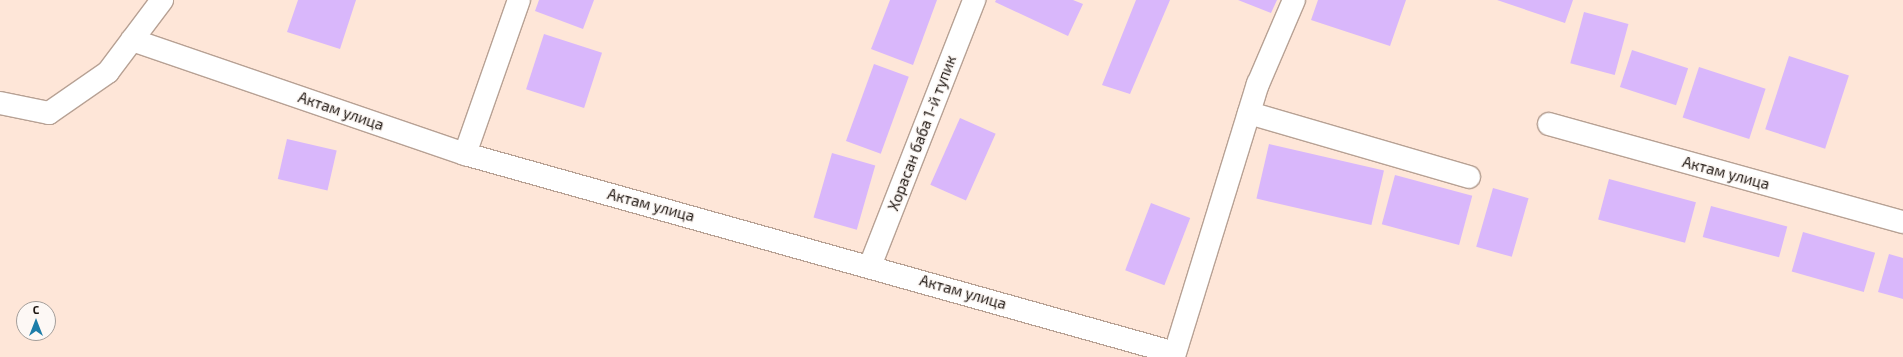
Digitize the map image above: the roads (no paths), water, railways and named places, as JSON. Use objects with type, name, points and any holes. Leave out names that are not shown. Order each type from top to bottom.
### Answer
[{"type":"street","points":[[0,103],[49,113],[108,72],[162,0]]},
{"type":"street","points":[[465,154],[519,0]]},
{"type":"street","name":"Хорасан баба 1-й тупик","points":[[870,266],[974,0]]},
{"type":"street","points":[[1294,0],[1258,84],[1250,113],[1469,178]]},
{"type":"street","name":"Актам улица","points":[[132,40],[465,154],[870,266],[1175,353],[1250,113]]},
{"type":"street","name":"Актам улица","points":[[1549,124],[1903,222]]}]
